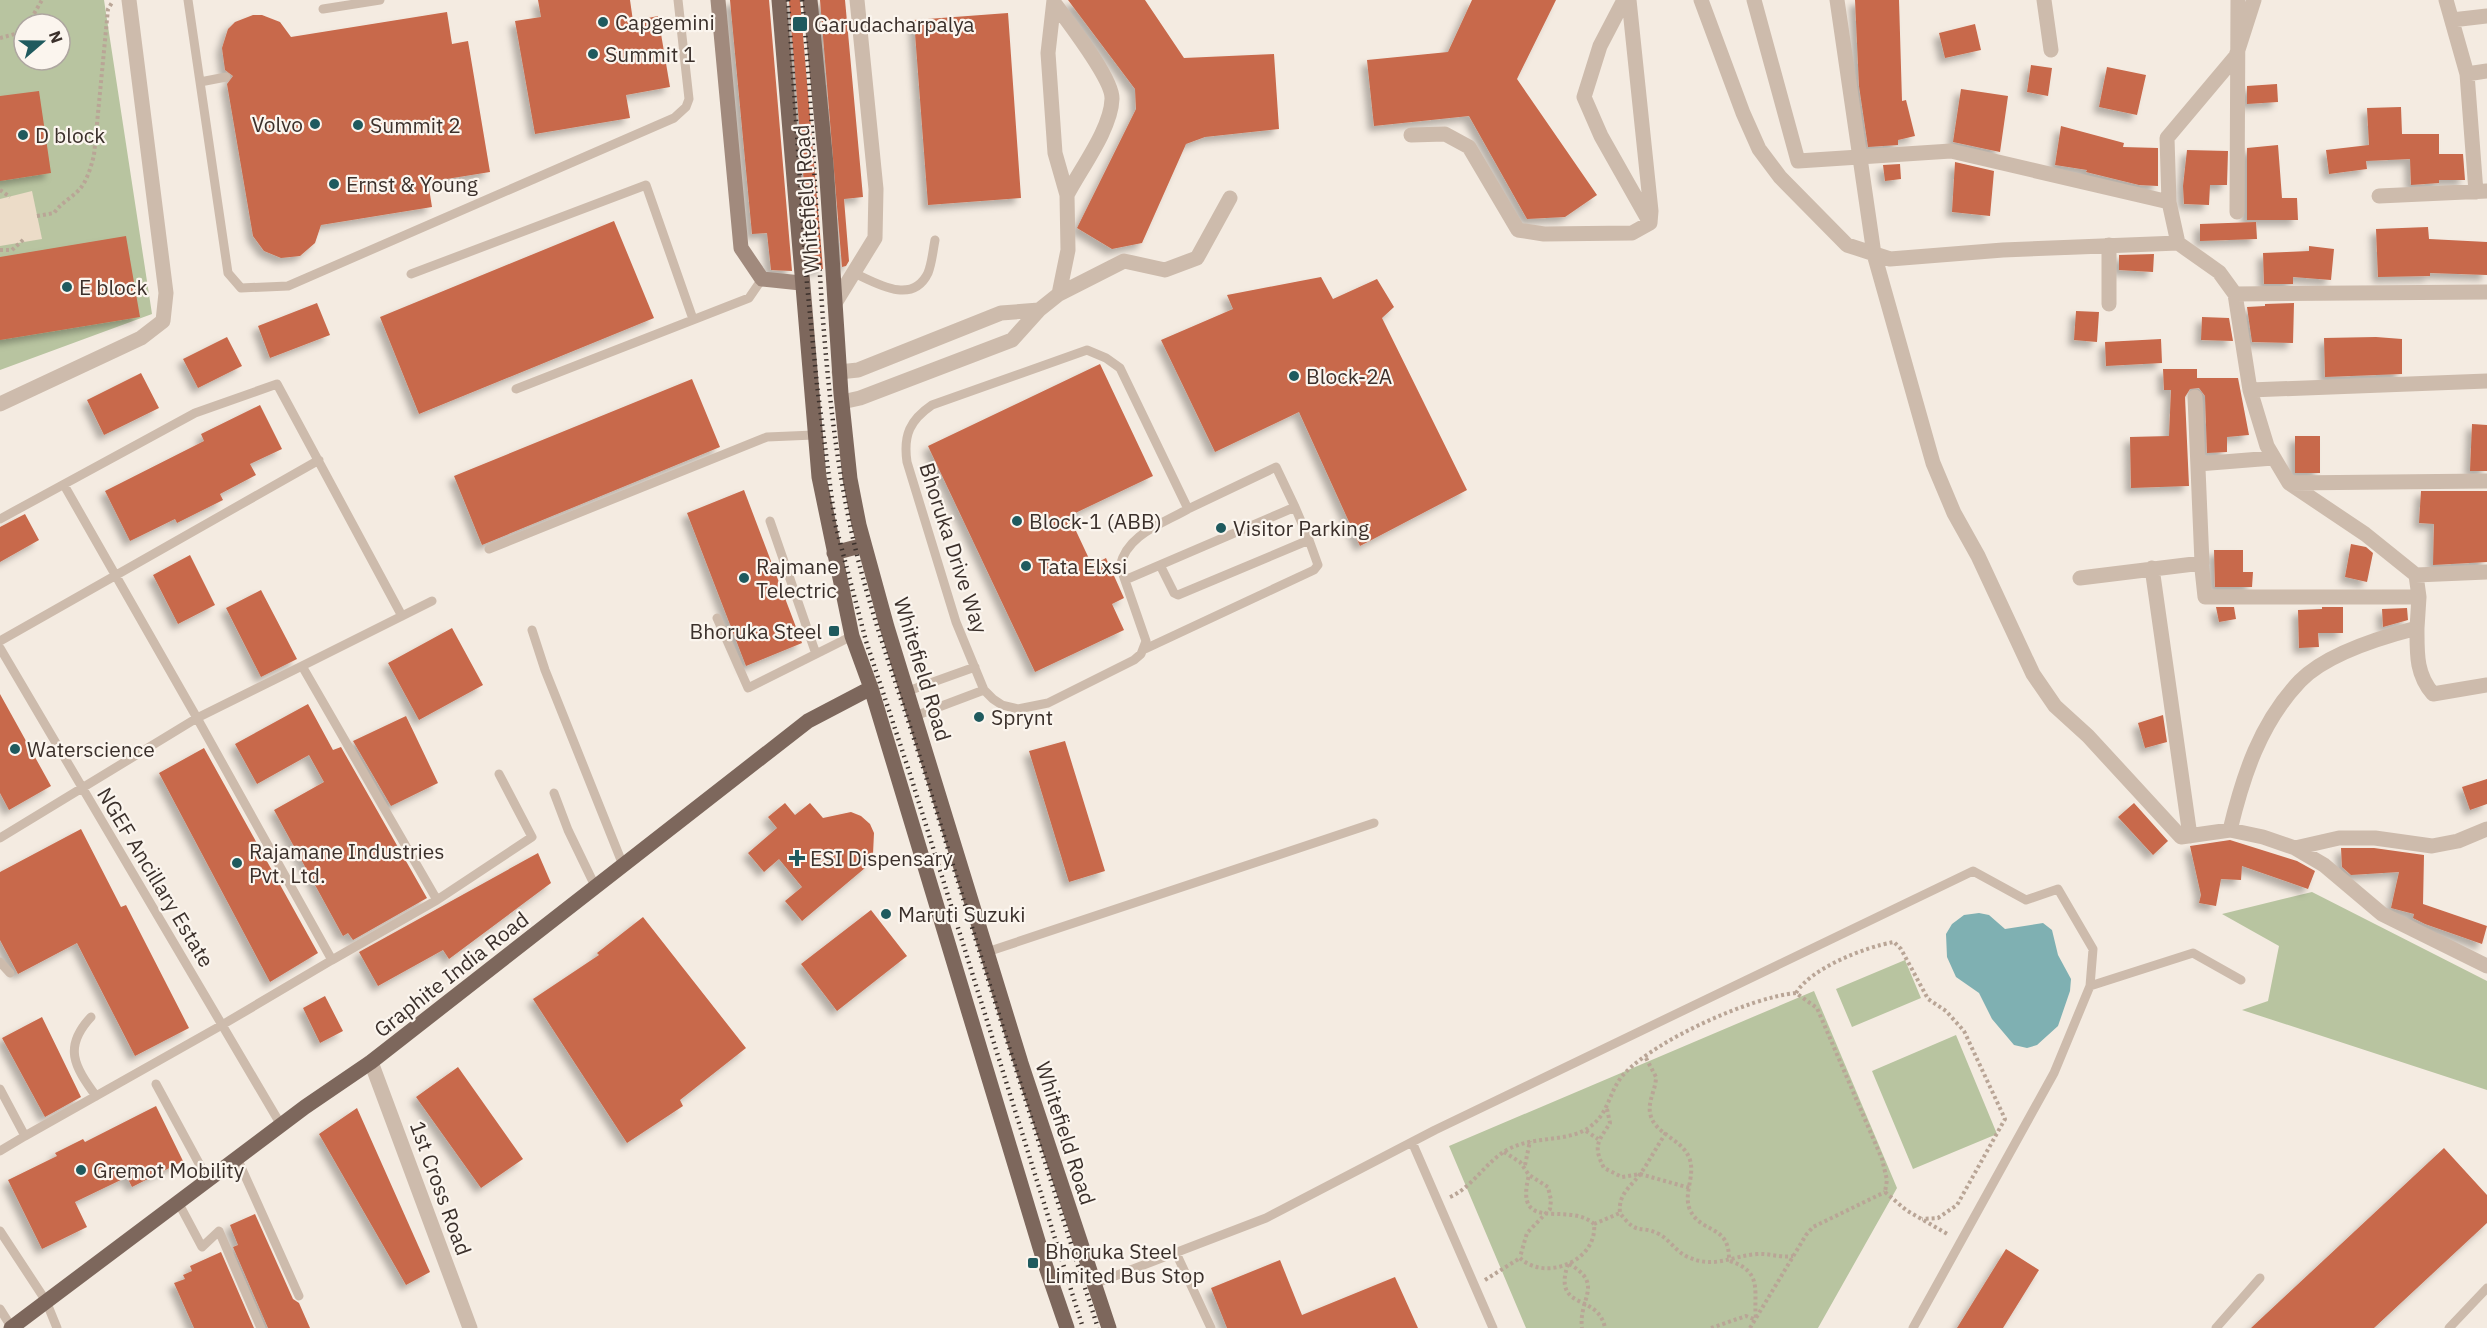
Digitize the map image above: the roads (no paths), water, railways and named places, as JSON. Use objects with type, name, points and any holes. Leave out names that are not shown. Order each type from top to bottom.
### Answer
[{"type":"main road","name":"Whitefield Road","points":[[779,0],[814,435],[819,477],[852,636]]},
{"type":"main road","name":"Whitefield Road","points":[[810,0],[826,164],[839,372],[850,479],[864,545],[987,952],[1109,1328]]},
{"type":"main road","points":[[834,553],[864,545]]},
{"type":"main road","points":[[852,636],[871,688],[1044,1261],[1067,1328]]},
{"type":"main road","name":"Graphite India Road","points":[[12,1328],[237,1158],[371,1062],[808,721],[871,688]]},
{"type":"street","points":[[0,404],[141,338],[163,321],[166,293],[129,0]]},
{"type":"street","points":[[718,0],[741,248],[762,279],[801,283]]},
{"type":"street","points":[[835,303],[875,237],[876,189],[857,0]]},
{"type":"street","points":[[1624,0],[1600,46],[1584,97],[1601,136],[1650,223]]},
{"type":"street","points":[[1629,0],[1650,223]]},
{"type":"street","points":[[1701,0],[1759,149],[1780,177],[1847,246],[1890,259],[2109,245],[2178,243],[2218,272],[2235,294],[2250,390],[2267,446],[2289,483],[2365,534],[2416,575],[2487,572]]},
{"type":"street","points":[[1754,0],[1798,161],[1951,151],[2169,202]]},
{"type":"street","points":[[1837,0],[1874,254],[1933,463],[1954,513],[1978,556],[2033,674],[2055,706],[2088,736],[2181,837],[2230,830],[2263,837],[2295,848],[2324,865],[2382,914],[2487,966]]},
{"type":"street","points":[[2044,0],[2050,50]]},
{"type":"street","points":[[2237,212],[2235,56],[2238,0]]},
{"type":"street","points":[[2178,243],[2169,202],[2166,138],[2235,56],[2254,0]]},
{"type":"street","points":[[2379,196],[2481,191],[2468,74],[2446,0]]},
{"type":"street","points":[[1055,2],[1098,64],[1113,97],[1107,123],[1066,195]]},
{"type":"street","points":[[1055,2],[1048,53],[1055,153],[1066,195],[1068,250],[1059,294]]},
{"type":"street","points":[[2452,20],[2487,16]]},
{"type":"street","points":[[2468,74],[2487,71]]},
{"type":"street","points":[[1411,135],[1444,134],[1469,147],[1518,230],[1544,234],[1632,233],[1650,223]]},
{"type":"street","points":[[842,402],[860,398],[1012,340],[1039,310],[1059,294],[1124,261],[1165,270],[1197,258],[1230,198]]},
{"type":"street","points":[[2109,245],[2109,304]]},
{"type":"street","points":[[2235,294],[2487,292]]},
{"type":"street","points":[[839,372],[858,370],[1001,313],[1039,310]]},
{"type":"street","points":[[2250,390],[2487,381]]},
{"type":"street","points":[[2195,397],[2201,560],[2205,597],[2419,597]]},
{"type":"street","points":[[2198,464],[2273,458]]},
{"type":"street","points":[[2289,483],[2487,481]]},
{"type":"street","points":[[2080,578],[2202,563],[2201,560]]},
{"type":"street","points":[[2152,568],[2190,836]]},
{"type":"street","points":[[2416,575],[2419,597],[2417,665],[2425,685],[2433,694],[2487,685]]},
{"type":"street","points":[[2230,830],[2242,779],[2254,750],[2268,724],[2301,680],[2339,656],[2379,638],[2417,628]]},
{"type":"street","points":[[2295,848],[2338,838],[2375,838],[2432,846],[2458,841],[2487,829]]},
{"type":"street","name":"1st Cross Road","points":[[371,1062],[470,1328]]},
{"type":"lane","points":[[188,0],[228,273],[241,288],[288,286],[681,113],[689,99],[678,0]]},
{"type":"lane","points":[[323,9],[380,0]]},
{"type":"lane","points":[[200,82],[226,77]]},
{"type":"lane","points":[[411,274],[646,185],[693,320]]},
{"type":"lane","points":[[852,272],[887,288],[904,291],[917,286],[928,273],[935,240]]},
{"type":"lane","points":[[516,389],[749,298],[762,279]]},
{"type":"lane","name":"Bhoruka Drive Way","points":[[984,690],[956,622],[907,462],[904,446],[916,416],[953,397],[1087,350],[1106,358],[1120,368],[1188,509]]},
{"type":"lane","points":[[0,519],[195,414],[277,384],[402,616]]},
{"type":"lane","points":[[489,549],[766,437],[814,435]]},
{"type":"lane","points":[[0,641],[319,460]]},
{"type":"lane","points":[[915,716],[984,690],[1002,705],[1031,708],[1118,670],[1134,660],[1144,649],[1314,570],[1318,561],[1276,466],[1188,509],[1128,544],[1120,566],[1143,629],[1146,641],[1144,649]]},
{"type":"lane","points":[[64,484],[332,960]]},
{"type":"lane","points":[[1125,580],[1295,507]]},
{"type":"lane","points":[[770,521],[816,654]]},
{"type":"lane","points":[[1160,565],[1174,593],[1178,595],[1309,540]]},
{"type":"lane","points":[[0,838],[197,718],[432,601]]},
{"type":"lane","points":[[717,618],[746,687],[852,636]]},
{"type":"lane","points":[[532,630],[545,670],[623,865]]},
{"type":"lane","name":"NGEF Ancillary Estate","points":[[0,648],[282,1125]]},
{"type":"lane","points":[[302,666],[437,900]]},
{"type":"lane","name":"Bhoruka Drive Way","points":[[908,691],[975,667]]},
{"type":"lane","points":[[0,1151],[437,900],[532,837],[499,774]]},
{"type":"lane","points":[[554,793],[568,830],[596,888]]},
{"type":"lane","points":[[987,952],[1374,823]]},
{"type":"lane","points":[[1094,1284],[1266,1218],[1412,1142],[1973,871],[2026,900],[2058,889],[2093,949],[2091,986],[2054,1073],[1913,1328]]},
{"type":"lane","points":[[2091,986],[2193,953],[2241,980]]},
{"type":"lane","points":[[0,962],[10,973]]},
{"type":"lane","points":[[91,1017],[78,1030],[72,1049],[80,1074],[96,1096]]},
{"type":"lane","points":[[156,1084],[208,1180]]},
{"type":"lane","points":[[0,1089],[25,1136]]},
{"type":"lane","points":[[1412,1142],[1493,1328]]},
{"type":"lane","points":[[237,1158],[299,1296]]},
{"type":"lane","points":[[178,1202],[202,1247],[219,1231],[261,1328]]},
{"type":"lane","points":[[0,1231],[46,1301],[57,1328]]},
{"type":"lane","points":[[1176,1253],[1211,1328]]},
{"type":"lane","points":[[2216,1328],[2260,1278]]},
{"type":"lane","points":[[2449,1328],[2487,1288]]},
{"type":"lane","points":[[0,1309],[12,1328]]},
{"type":"water","points":[[1979,913],[1989,915],[2005,929],[2043,923],[2052,930],[2058,955],[2071,979],[2070,991],[2058,1026],[2037,1045],[2027,1048],[2014,1045],[1992,1019],[1979,993],[1956,977],[1947,957],[1946,934],[1952,924],[1964,915]]},
{"type":"railway","points":[[788,0],[807,284],[817,385],[835,523],[866,641],[910,774],[1083,1328]]},
{"type":"railway","points":[[802,0],[829,391],[838,456],[856,553],[874,617],[1098,1328]]},
{"type":"place","name":"Capgemini","points":[[603,22]]},
{"type":"place","name":"Garudacharpalya","points":[[800,24]]},
{"type":"place","name":"Summit 1","points":[[593,54]]},
{"type":"place","name":"Volvo","points":[[315,124]]},
{"type":"place","name":"Summit 2","points":[[358,125]]},
{"type":"place","name":"D block","points":[[23,135]]},
{"type":"place","name":"Ernst & Young","points":[[334,184]]},
{"type":"place","name":"E block","points":[[67,287]]},
{"type":"place","name":"Block-2A","points":[[1294,376]]},
{"type":"place","name":"Block-1 (ABB)","points":[[1017,521]]},
{"type":"place","name":"Visitor Parking","points":[[1221,528]]},
{"type":"place","name":"Tata Elxsi","points":[[1026,566]]},
{"type":"place","name":"Rajmane Telectric","points":[[744,578]]},
{"type":"place","name":"Bhoruka Steel","points":[[834,631]]},
{"type":"place","name":"Sprynt","points":[[979,717]]},
{"type":"place","name":"Waterscience","points":[[15,749]]},
{"type":"place","name":"ESI Dispensary","points":[[797,858]]},
{"type":"place","name":"Rajamane Industries Pvt. Ltd.","points":[[237,863]]},
{"type":"place","name":"Maruti Suzuki","points":[[886,914]]},
{"type":"place","name":"Gremot Mobility","points":[[81,1170]]},
{"type":"place","name":"Bhoruka Steel Limited Bus Stop","points":[[1033,1263]]}]
